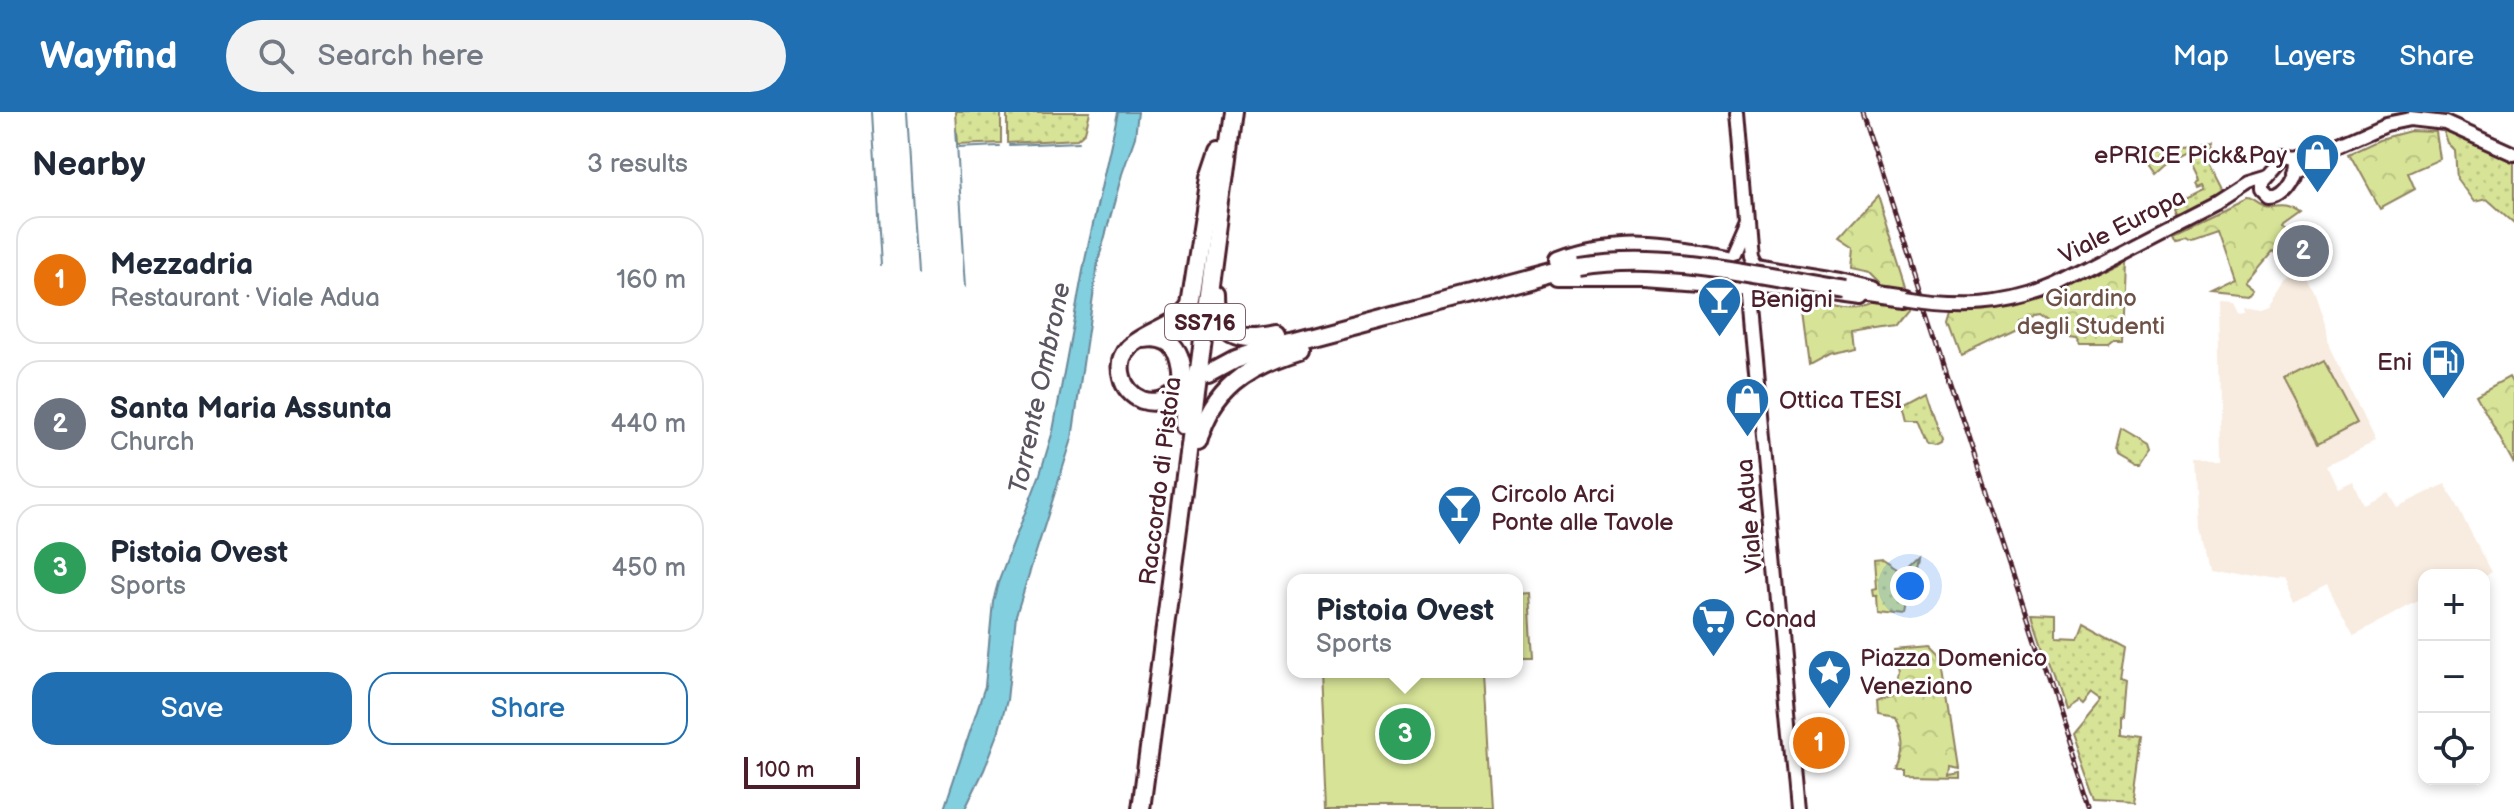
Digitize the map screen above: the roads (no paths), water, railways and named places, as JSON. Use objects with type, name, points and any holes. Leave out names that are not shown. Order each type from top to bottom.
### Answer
[{"type":"highway","name":"Raccordo di Pistoia","points":[[1141,809],[1224,151],[1224,112]]},
{"type":"highway","name":"Raccordo di Pistoia","points":[[1132,809],[1183,426],[1224,151],[1233,112]]},
{"type":"highway","points":[[1224,151],[1229,175],[1215,303],[1219,320],[1227,332],[1239,339],[1254,340],[1342,319],[1387,315]]},
{"type":"highway","points":[[1178,392],[1155,402],[1140,399],[1128,390],[1122,379],[1120,361],[1124,351],[1138,340],[1180,318],[1190,306],[1210,177],[1224,151]]},
{"type":"highway","points":[[1535,277],[1565,259],[1616,248],[1669,249],[1728,256]]},
{"type":"highway","points":[[1208,374],[1265,349],[1579,266],[1621,262],[1675,264],[1906,299]]},
{"type":"highway","points":[[1535,277],[1645,277],[1729,285]]},
{"type":"highway","points":[[1183,493],[1190,481],[1205,418],[1227,387],[1273,359],[1351,334],[1387,315]]},
{"type":"highway","points":[[1138,340],[1164,340],[1179,353],[1183,370],[1183,426]]},
{"type":"main road","points":[[1737,112],[1746,221],[1755,275],[1750,284]]},
{"type":"main road","points":[[2264,194],[2263,185],[2283,158],[2292,155],[2298,158],[2386,124],[2419,118],[2454,126],[2514,154]]},
{"type":"main road","points":[[2296,174],[2338,145]]},
{"type":"main road","points":[[2217,202],[2246,193],[2264,194],[2271,200],[2282,198],[2300,165],[2298,158]]},
{"type":"main road","points":[[2217,202],[2248,182],[2268,176]]},
{"type":"main road","name":"Viale Europa","points":[[1906,299],[1950,305],[1983,305],[2022,298],[2056,285],[2217,202]]},
{"type":"main road","points":[[1746,221],[1720,271],[1729,285],[1741,295],[1752,314]]},
{"type":"main road","points":[[1728,256],[1741,253],[1752,261],[1846,281],[1877,295]]},
{"type":"main road","points":[[1729,285],[1741,288],[1750,284],[1877,295]]},
{"type":"main road","name":"Viale Adua","points":[[1750,284],[1797,809]]},
{"type":"main road","points":[[1752,314],[1757,295],[1772,288]]},
{"type":"water","points":[[1118,112],[1138,112],[1135,137],[1098,262],[1072,439],[1016,615],[1007,700],[998,734],[965,809],[944,809],[985,686],[993,601],[998,583],[1040,474],[1053,431],[1085,260]]},
{"type":"waterway","points":[[872,112],[881,266]]},
{"type":"waterway","points":[[907,112],[917,274]]},
{"type":"waterway","points":[[956,129],[966,287]]},
{"type":"waterway","points":[[1009,145],[1079,142]]},
{"type":"waterway","points":[[958,148],[999,146]]},
{"type":"railway","points":[[1862,112],[2090,809]]},
{"type":"place","name":"ePRICE Pick&Pay","points":[[2318,194]]},
{"type":"place","name":"Santa Maria Assunta","points":[[2303,251]]},
{"type":"place","name":"Benigni","points":[[1719,338]]},
{"type":"place","name":"Eni","points":[[2443,401]]},
{"type":"place","name":"Ottica TESI","points":[[1748,439]]},
{"type":"place","name":"Circolo Arci Ponte alle Tavole","points":[[1460,547]]},
{"type":"place","name":"Conad","points":[[1714,658]]},
{"type":"place","name":"Piazza Domenico Veneziano","points":[[1829,711]]},
{"type":"place","name":"Pistoia Ovest","points":[[1405,734]]},
{"type":"place","name":"Mezzadria","points":[[1819,743]]},
{"type":"park label","name":"Giardino degli Studenti","points":[[2091,312]]},
{"type":"water label","name":"Torrente Ombrone","points":[[1039,388]]}]
